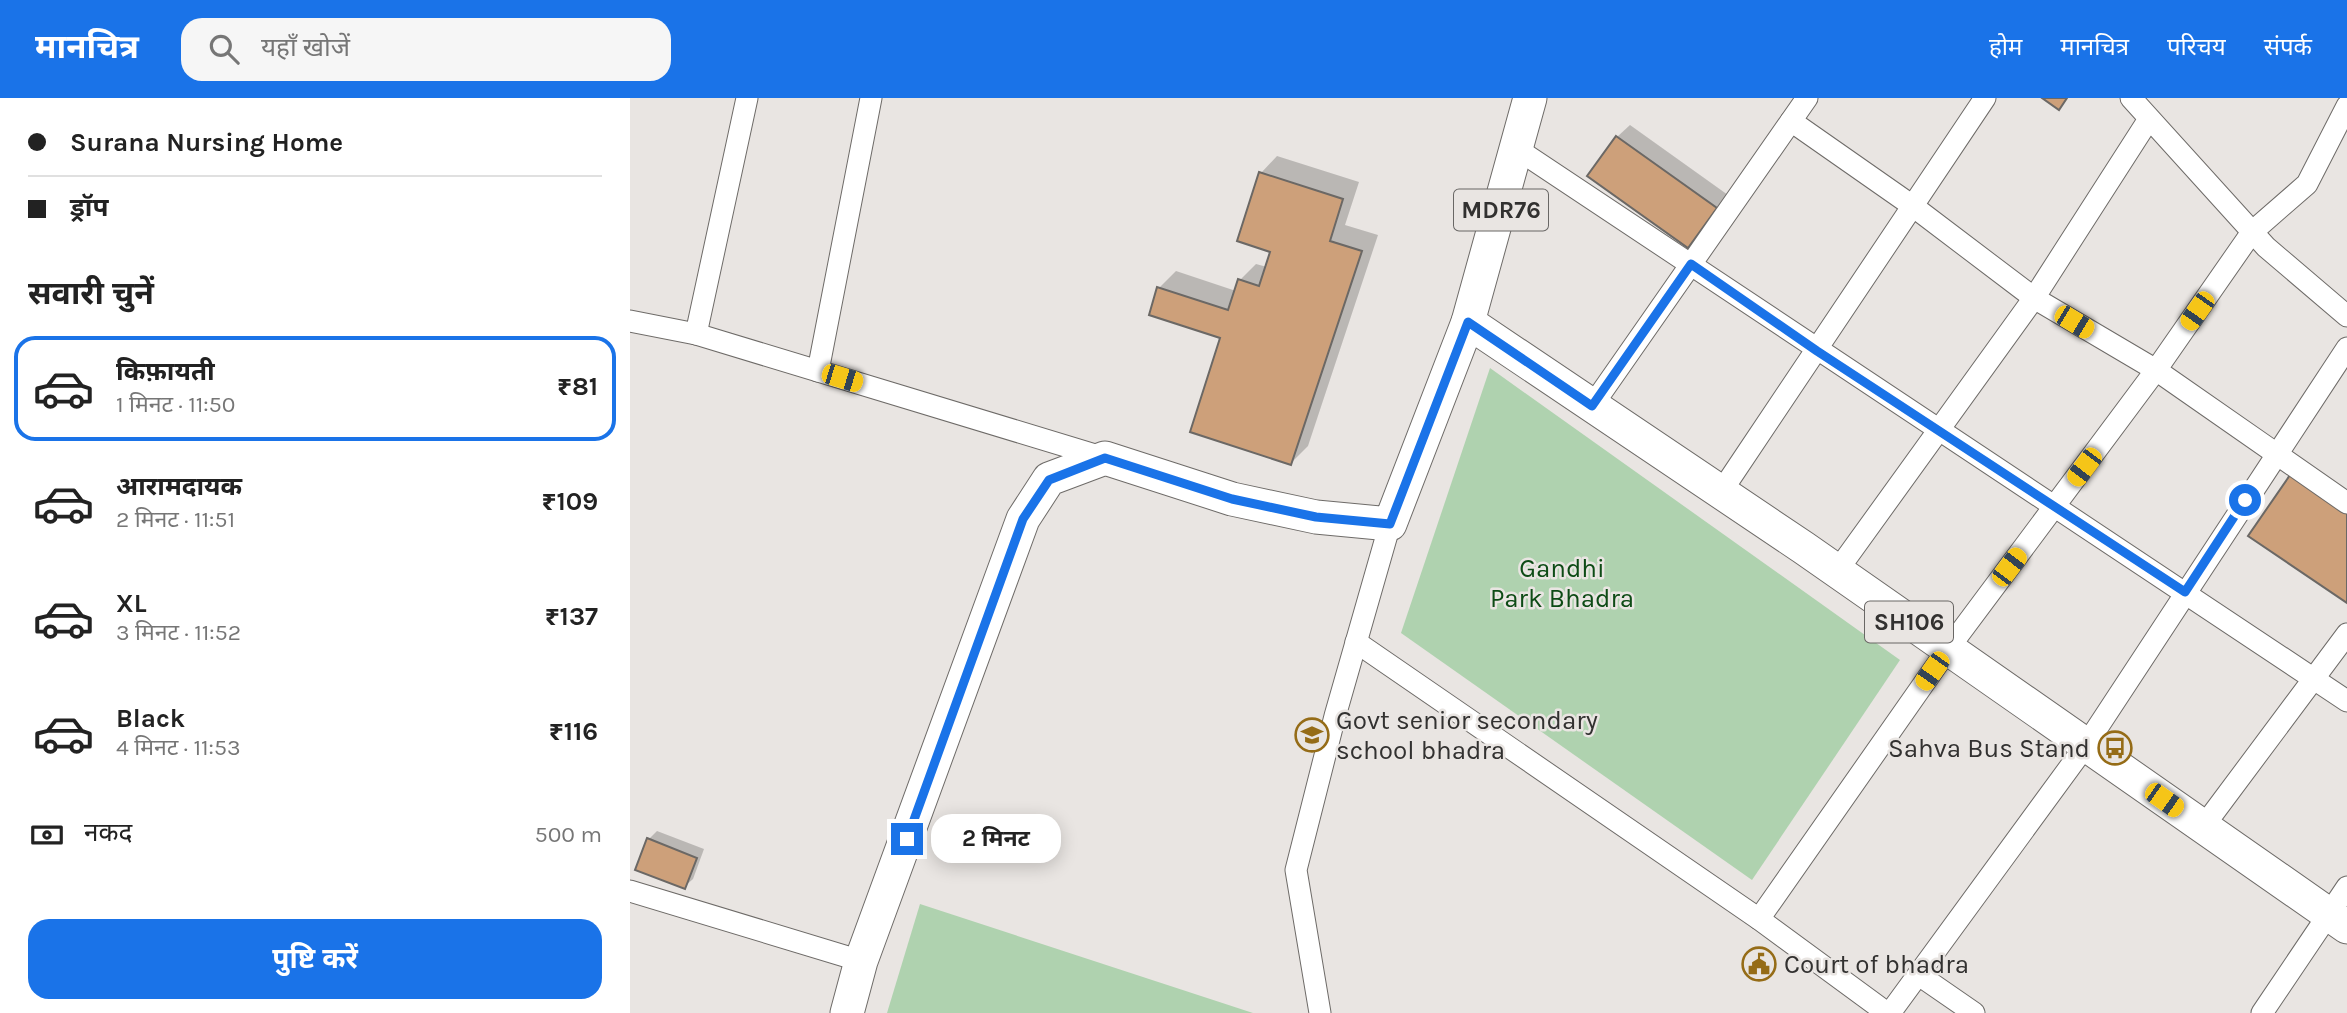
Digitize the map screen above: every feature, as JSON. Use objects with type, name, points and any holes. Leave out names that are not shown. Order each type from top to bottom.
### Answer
[{"type":"main road","name":"MDR76","points":[[1468,322],[1530,98]]},
{"type":"main road","name":"SH106","points":[[1468,322],[1837,571],[2337,920]]},
{"type":"main road","points":[[847,1013],[862,961],[1023,519],[1049,480],[1105,458],[1232,499],[1316,517],[1390,524],[1468,322]]},
{"type":"street","points":[[696,334],[747,98]]},
{"type":"street","points":[[818,371],[871,98]]},
{"type":"street","points":[[1592,406],[1807,98]]},
{"type":"street","points":[[1721,492],[1985,98]]},
{"type":"street","points":[[2131,98],[2252,232],[2347,316]]},
{"type":"street","points":[[1759,919],[1948,649],[2156,370],[2252,232],[2307,184],[2347,106]]},
{"type":"street","points":[[1837,571],[2034,298],[2149,119]]},
{"type":"street","points":[[1791,121],[1914,207],[2034,298],[2156,370],[2347,503]]},
{"type":"street","points":[[1517,149],[2347,701]]},
{"type":"street","points":[[630,321],[696,334],[1105,458]]},
{"type":"street","points":[[1356,642],[1759,919],[1889,1013],[2086,745],[2275,453],[2347,348]]},
{"type":"street","points":[[1320,1013],[1296,870],[1390,524]]},
{"type":"street","points":[[2203,827],[2347,634]]},
{"type":"street","points":[[2262,1013],[2337,920],[2347,887]]},
{"type":"street","points":[[630,891],[862,961]]},
{"type":"street","points":[[1919,975],[1974,1013]]},
{"type":"green space","name":"Gandhi Park Bhadra","points":[[1490,368],[1900,660],[1752,880],[1401,633]]},
{"type":"green space","points":[[920,904],[1253,1013],[887,1013]]},
{"type":"building","points":[[2042,98],[2067,98],[2059,110]]},
{"type":"building","points":[[1616,136],[1717,208],[1688,248],[1587,176]]},
{"type":"building","points":[[1259,172],[1343,199],[1330,241],[1362,251],[1291,465],[1190,432],[1220,338],[1149,315],[1157,287],[1228,310],[1238,279],[1259,286],[1270,252],[1237,241]]},
{"type":"building","points":[[2290,475],[2347,513],[2347,603],[2248,536]]},
{"type":"building","points":[[647,838],[697,858],[685,889],[635,870]]},
{"type":"place","name":"Govt senior secondary school bhadra","points":[[1312,735]]},
{"type":"place","name":"Sahva Bus Stand","points":[[2115,748]]},
{"type":"place","name":"Court of bhadra","points":[[1759,964]]},
{"type":"route","points":[[907,839],[1023,519],[1049,480],[1105,458],[1232,499],[1316,517],[1390,524],[1468,322],[1592,406],[1691,264],[1817,351],[2185,592],[2245,500]]}]
